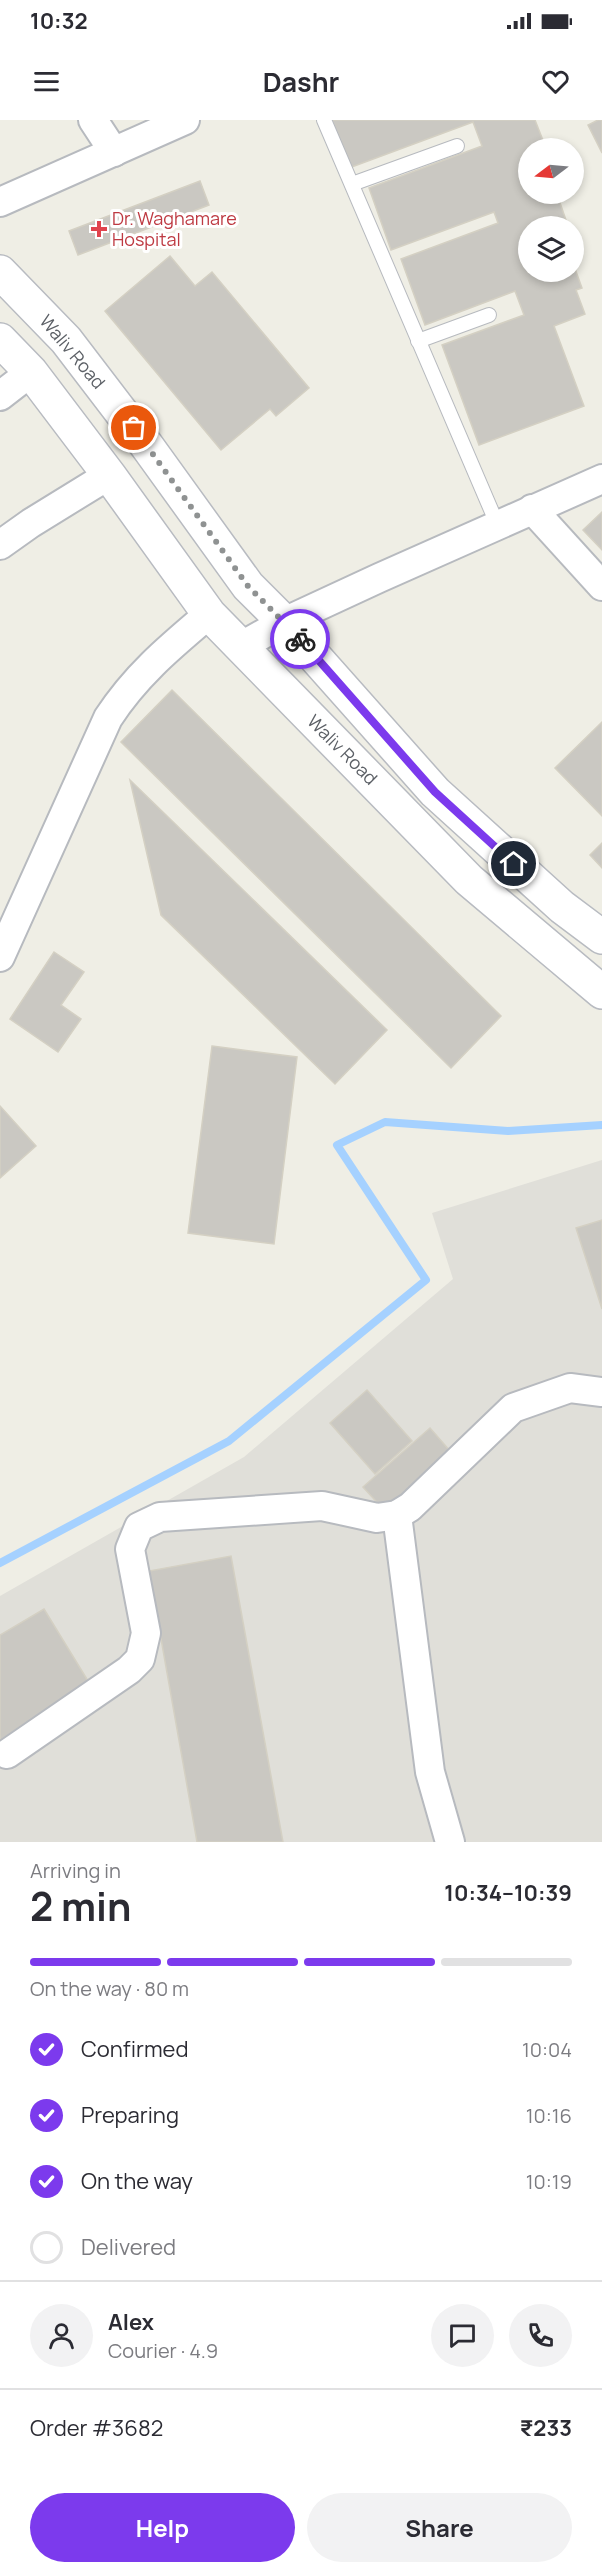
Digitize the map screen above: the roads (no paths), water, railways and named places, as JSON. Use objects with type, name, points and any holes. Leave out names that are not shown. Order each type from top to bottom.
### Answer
[{"type":"main road","name":"Waliv Road","points":[[0,272],[66,340],[147,446],[248,586],[284,622],[435,792],[562,907],[602,938]]},
{"type":"main road","name":"Waliv Road","points":[[0,340],[31,372],[110,475],[208,614],[470,880],[602,992]]},
{"type":"street","points":[[93,120],[114,152]]},
{"type":"street","points":[[0,202],[185,120]]},
{"type":"street","points":[[0,396],[31,372]]},
{"type":"street","points":[[0,545],[31,523],[110,475]]},
{"type":"street","points":[[240,647],[284,622],[602,479]]},
{"type":"street","points":[[532,509],[602,586]]},
{"type":"street","points":[[0,957],[108,718],[127,689],[159,656],[208,614]]},
{"type":"street","points":[[7,1754],[129,1670],[140,1659],[146,1633],[130,1550],[139,1527],[160,1517],[322,1506],[377,1518],[396,1515],[410,1507],[513,1408],[570,1388],[602,1392]]},
{"type":"street","points":[[396,1515],[430,1772],[450,1842]]},
{"type":"lane","points":[[324,120],[498,526]]},
{"type":"lane","points":[[351,184],[457,146]]},
{"type":"lane","points":[[418,341],[489,315]]},
{"type":"waterway","points":[[0,1563],[229,1441],[426,1280],[337,1145],[385,1122],[508,1131],[602,1125]]},
{"type":"place","name":"Dr. Waghamare Hospital","points":[[99,229]]}]
